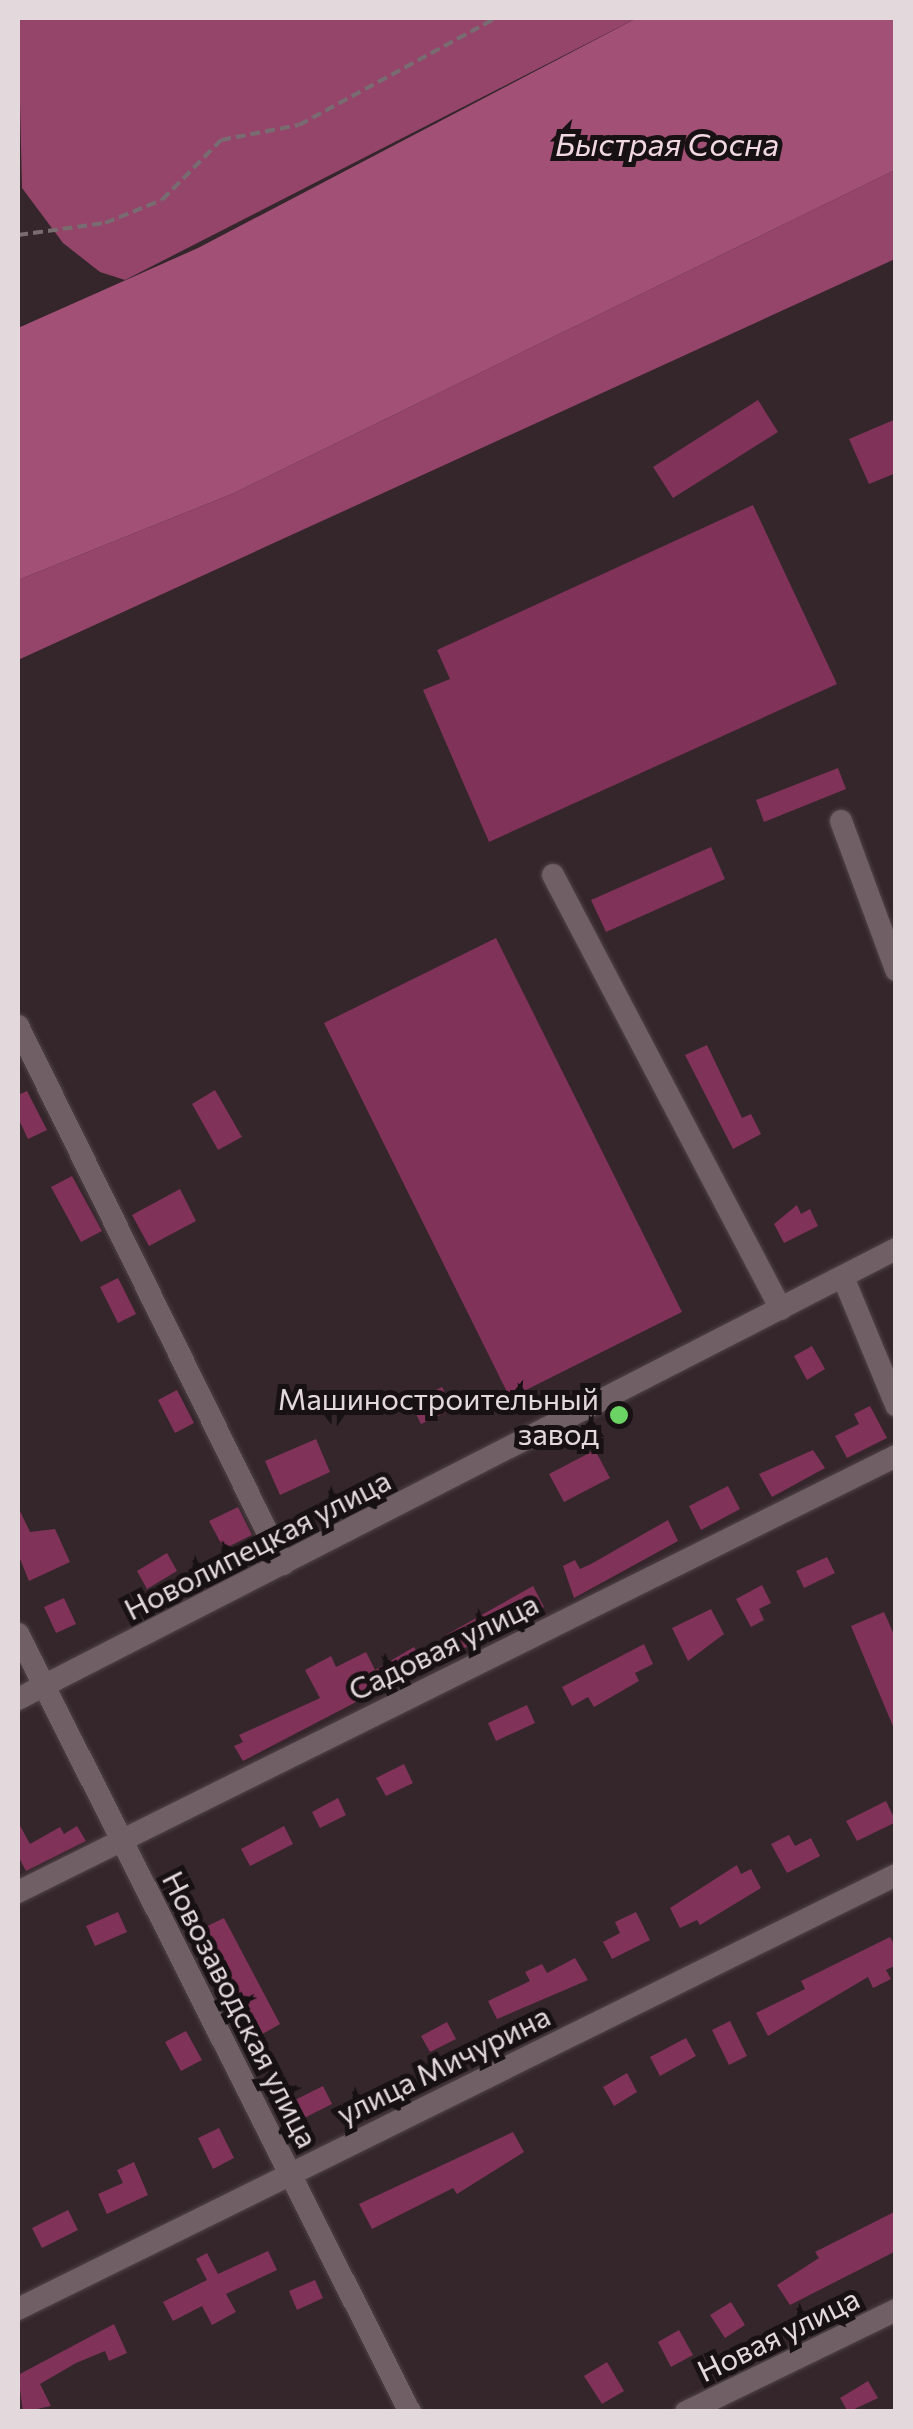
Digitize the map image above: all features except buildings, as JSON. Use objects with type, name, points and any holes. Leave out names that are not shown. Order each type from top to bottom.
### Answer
[{"type":"street","points":[[840,821],[896,970]]},
{"type":"street","points":[[553,875],[781,1309]]},
{"type":"street","points":[[18,1026],[283,1564]]},
{"type":"street","name":"Новолипецкая улица","points":[[18,1699],[896,1248]]},
{"type":"street","points":[[844,1277],[896,1405]]},
{"type":"street","name":"Садовая улица","points":[[18,1892],[896,1456]]},
{"type":"street","name":"Новозаводская улица","points":[[18,1634],[410,2412]]},
{"type":"street","name":"улица Мичурина","points":[[18,2309],[896,1875]]},
{"type":"street","name":"Новая улица","points":[[686,2412],[896,2310]]},
{"type":"path","points":[[18,235],[106,222],[162,200],[221,140],[299,125],[496,18]]},
{"type":"shaded area","points":[[18,18],[637,18],[125,280],[100,272],[63,243],[22,188]]},
{"type":"shaded area","points":[[895,170],[895,259],[18,660],[18,580],[234,493]]},
{"type":"water","name":"Быстрая Сосна","points":[[637,18],[895,18],[895,170],[234,493],[18,580],[18,328],[198,248]]},
{"type":"place","name":"Машиностроительный завод","points":[[619,1415]]}]
